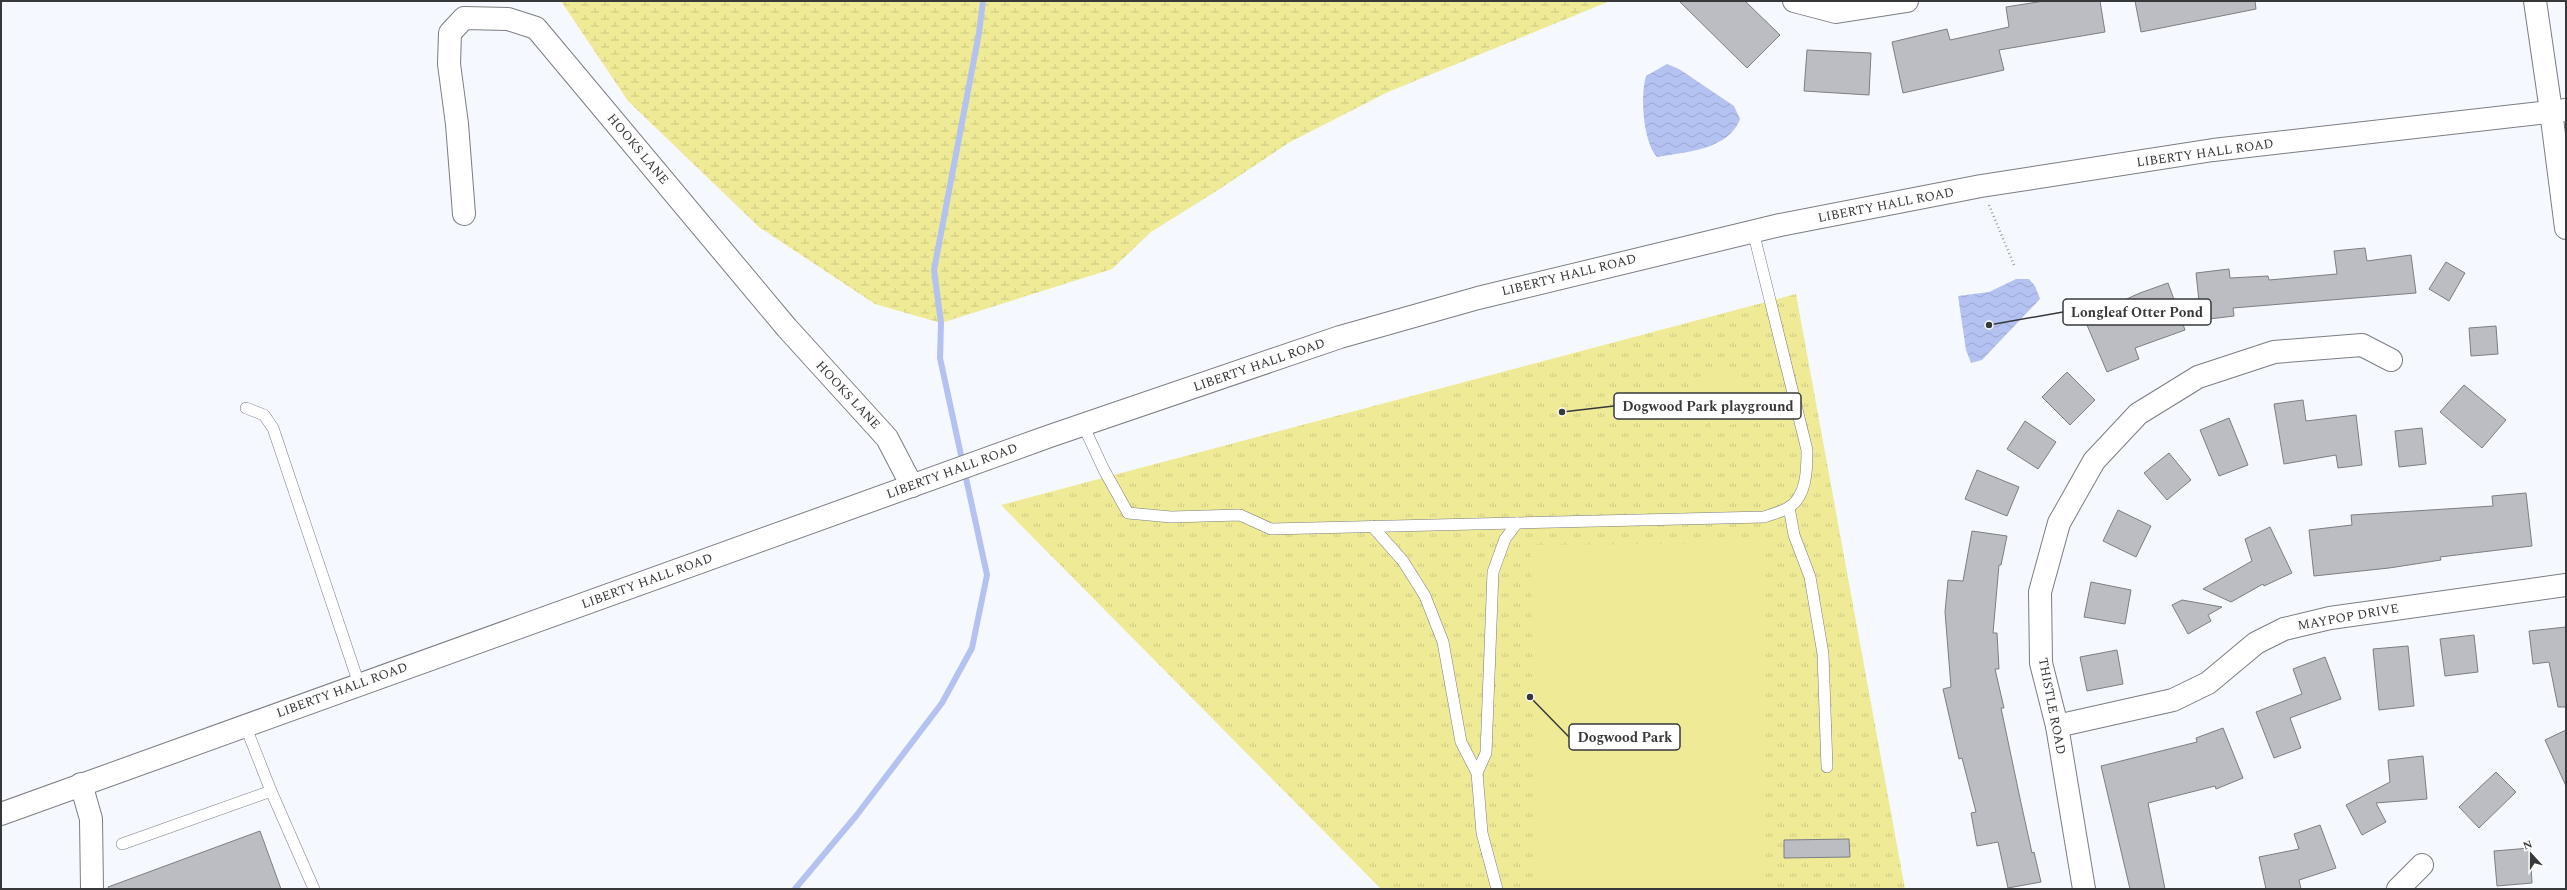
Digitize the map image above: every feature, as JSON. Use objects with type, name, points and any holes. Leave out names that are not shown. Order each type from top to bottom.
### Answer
[{"type":"street","points":[[1794,1],[1836,12],[1907,1]]},
{"type":"street","points":[[2535,1],[2558,110],[2566,228]]},
{"type":"street","name":"HOOKS LANE","points":[[464,214],[457,124],[449,64],[450,33],[464,18],[508,19],[536,28],[787,328],[887,438],[912,486]]},
{"type":"street","name":"LIBERTY HALL ROAD","points":[[1,814],[359,684],[1083,425],[1340,338],[1470,300],[1753,231],[1981,186],[2213,150],[2558,110]]},
{"type":"street","name":"THISTLE ROAD","points":[[2084,889],[2057,726],[2041,663],[2040,592],[2059,523],[2099,456],[2138,414],[2198,377],[2274,352],[2362,346],[2391,360]]},
{"type":"street","name":"MAYPOP DRIVE","points":[[2057,726],[2173,700],[2208,683],[2256,643],[2284,629],[2330,618],[2566,585]]},
{"type":"street","points":[[81,784],[91,819],[92,889]]},
{"type":"street","points":[[2398,889],[2422,865]]},
{"type":"lane","points":[[1083,425],[1104,470],[1128,513],[1171,517],[1240,515],[1271,529],[1764,517],[1789,507],[1802,492],[1808,469],[1807,450],[1753,231]]},
{"type":"lane","points":[[246,408],[264,415],[273,428],[359,684]]},
{"type":"lane","points":[[1789,507],[1794,535],[1810,577],[1823,654],[1827,767]]},
{"type":"lane","points":[[1477,773],[1486,753],[1493,572],[1505,539],[1517,523]]},
{"type":"lane","points":[[1372,526],[1403,561],[1425,596],[1443,642],[1461,742],[1477,773],[1482,833],[1497,889]]},
{"type":"lane","points":[[245,725],[270,791],[314,889]]},
{"type":"lane","points":[[122,844],[270,791]]},
{"type":"path","points":[[1981,186],[2014,265]]},
{"type":"green space","points":[[561,1],[1610,1],[1388,92],[1290,142],[1151,232],[1112,269],[941,323],[875,304],[759,227],[628,101]]},
{"type":"green space","points":[[1796,294],[1905,889],[1381,889],[1001,505]]},
{"type":"green space","points":[[1733,367],[1748,420],[1712,430],[1697,377]]},
{"type":"green space","points":[[1761,543],[1764,889],[1534,889],[1531,545]]},
{"type":"water","points":[[1667,64],[1679,69],[1734,106],[1740,119],[1734,129],[1726,137],[1705,148],[1657,157],[1652,150],[1646,130],[1643,106],[1644,84],[1646,76]]},
{"type":"water","points":[[2016,279],[2029,279],[2035,286],[2040,299],[1982,360],[1971,363],[1966,350],[1958,296],[1989,292]]},
{"type":"building","points":[[1679,1],[1745,1],[1780,35],[1747,68]]},
{"type":"building","points":[[2044,1],[2100,1],[2105,32],[1999,50],[2004,70],[1903,93],[1892,42],[1947,29],[1950,40],[2009,27],[2006,7]]},
{"type":"building","points":[[2135,1],[2255,1],[2256,9],[2141,32]]},
{"type":"building","points":[[1807,50],[1871,53],[1869,95],[1804,91]]},
{"type":"building","points":[[2365,248],[2367,261],[2411,255],[2416,293],[2233,308],[2234,316],[2201,320],[2196,273],[2229,269],[2230,278],[2268,276],[2269,280],[2337,274],[2334,251]]},
{"type":"building","points":[[2446,262],[2465,273],[2449,301],[2429,289]]},
{"type":"building","points":[[2168,283],[2185,330],[2135,348],[2139,359],[2107,372],[2084,318],[2140,293]]},
{"type":"building","points":[[2496,326],[2498,354],[2471,356],[2469,328]]},
{"type":"building","points":[[2067,372],[2095,400],[2070,425],[2042,397]]},
{"type":"building","points":[[2464,385],[2506,420],[2482,448],[2440,412]]},
{"type":"building","points":[[2303,400],[2306,421],[2356,415],[2362,465],[2338,468],[2336,455],[2284,464],[2274,404]]},
{"type":"building","points":[[2229,418],[2248,465],[2219,476],[2200,430]]},
{"type":"building","points":[[2025,421],[2056,442],[2038,469],[2007,449]]},
{"type":"building","points":[[2422,428],[2426,464],[2399,467],[2395,431]]},
{"type":"building","points":[[2169,453],[2191,480],[2167,500],[2144,473]]},
{"type":"building","points":[[1977,470],[2019,487],[2007,516],[1965,499]]},
{"type":"building","points":[[2526,493],[2532,546],[2440,557],[2441,560],[2389,568],[2314,576],[2309,530],[2352,525],[2351,515],[2493,506],[2492,496]]},
{"type":"building","points":[[2118,510],[2151,526],[2136,557],[2103,541]]},
{"type":"building","points":[[2270,527],[2292,573],[2264,586],[2263,584],[2231,602],[2203,589],[2252,561],[2245,539]]},
{"type":"building","points":[[1972,531],[2007,536],[2001,565],[1999,565],[1993,633],[1997,633],[1999,669],[1995,669],[2004,708],[2001,708],[2021,803],[2032,853],[2034,852],[2041,882],[2008,888],[1998,842],[1977,846],[1971,813],[1976,812],[1962,758],[1959,759],[1943,689],[1951,687],[1945,612],[1948,580],[1963,581]]},
{"type":"building","points":[[2091,582],[2131,590],[2125,624],[2084,617]]},
{"type":"building","points":[[2182,600],[2222,607],[2208,615],[2211,621],[2188,634],[2172,605]]},
{"type":"building","points":[[2566,627],[2566,707],[2558,707],[2549,662],[2533,664],[2529,631]]},
{"type":"building","points":[[2474,635],[2478,672],[2445,676],[2440,639]]},
{"type":"building","points":[[2408,646],[2414,706],[2379,710],[2373,649]]},
{"type":"building","points":[[2117,650],[2123,684],[2087,691],[2080,657]]},
{"type":"building","points":[[2325,657],[2341,699],[2290,718],[2301,748],[2274,758],[2256,712],[2302,694],[2293,669]]},
{"type":"building","points":[[2223,728],[2243,778],[2216,789],[2215,786],[2148,803],[2165,889],[2130,889],[2101,766],[2197,742],[2196,738]]},
{"type":"building","points":[[2566,730],[2566,786],[2545,740]]},
{"type":"building","points":[[2423,756],[2427,799],[2376,803],[2386,822],[2362,835],[2346,805],[2390,782],[2388,760]]},
{"type":"building","points":[[2496,772],[2516,792],[2479,828],[2459,807]]},
{"type":"building","points":[[2320,825],[2336,868],[2299,880],[2301,889],[2266,889],[2259,857],[2299,849],[2294,834]]},
{"type":"building","points":[[260,831],[281,889],[109,889],[108,887]]},
{"type":"building","points":[[1849,839],[1850,857],[1784,858],[1784,840]]},
{"type":"building","points":[[2530,848],[2532,883],[2497,886],[2494,851]]},
{"type":"waterway","points":[[795,889],[856,816],[942,703],[972,648],[987,575],[940,358],[941,323],[934,270],[979,33],[983,1]]},
{"type":"place","name":"Longleaf Otter Pond","points":[[1989,325]]},
{"type":"place","name":"Dogwood Park playground","points":[[1562,412]]},
{"type":"place","name":"Dogwood Park","points":[[1530,697]]}]
